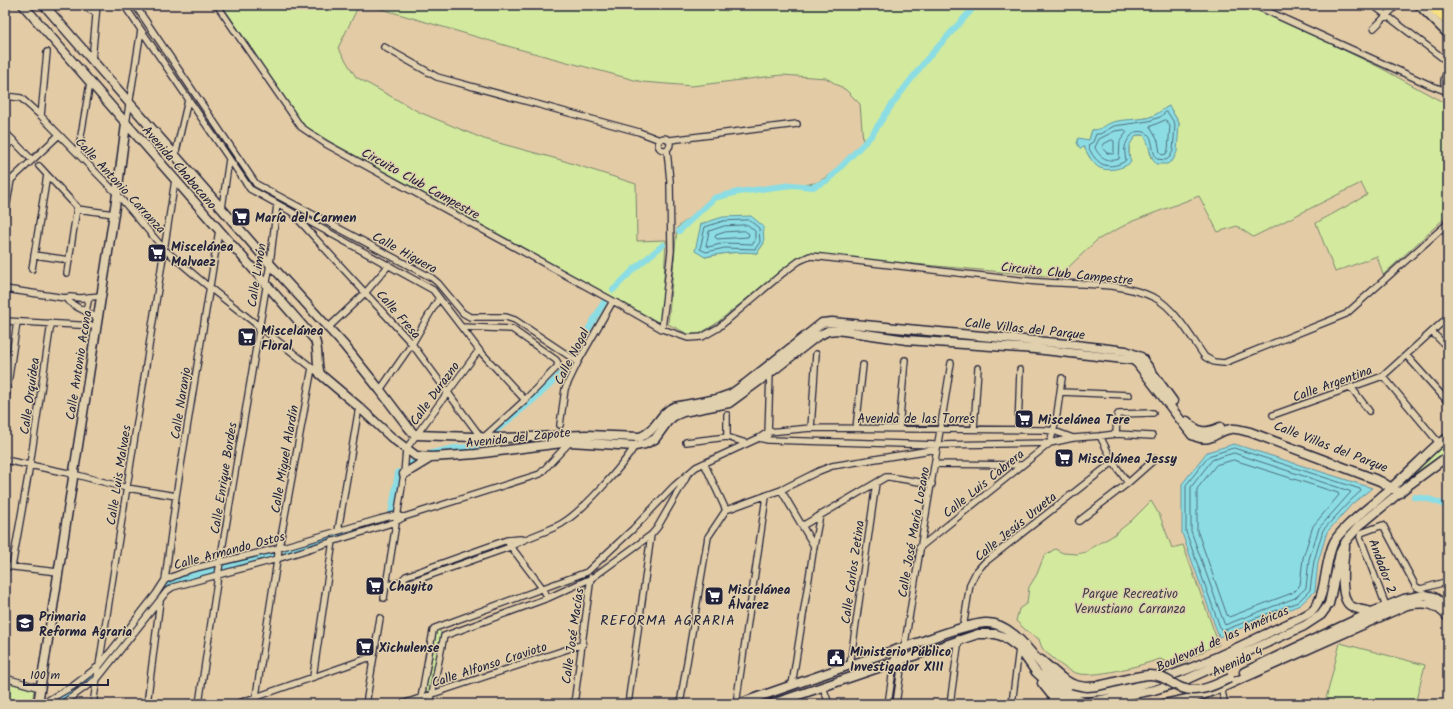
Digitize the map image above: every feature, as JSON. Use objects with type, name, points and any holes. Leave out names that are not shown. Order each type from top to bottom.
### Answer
[{"type":"highway","points":[[1431,5],[1448,21]]},
{"type":"highway","points":[[1444,5],[1448,9]]},
{"type":"main road","name":"Avenida Chabacano","points":[[24,5],[90,83],[315,340],[317,345],[317,366],[320,374]]},
{"type":"main road","name":"Avenida Chabacano","points":[[44,5],[270,264],[328,328],[380,390],[410,430],[417,435]]},
{"type":"main road","points":[[1419,5],[1448,34]]},
{"type":"main road","name":"Calle Antonio Acona","points":[[38,704],[114,214],[126,124]]},
{"type":"main road","name":"Calle Villas del Parque","points":[[632,438],[646,435],[668,409],[717,399],[731,394],[822,323],[832,322],[1126,351],[1135,354],[1145,362],[1193,428],[1203,432],[1211,431],[1227,424],[1234,424],[1280,442]]},
{"type":"main road","name":"Calle Villas del Parque","points":[[635,446],[645,444],[655,439],[668,421],[674,416],[683,412],[729,403],[816,337],[828,331],[837,330],[907,340],[1035,349],[1133,360],[1137,363],[1192,435],[1200,439],[1208,439],[1234,428],[1250,432],[1300,449],[1402,491]]},
{"type":"main road","points":[[320,374],[359,407],[391,438],[406,449]]},
{"type":"main road","name":"Avenida del Zapote","points":[[417,435],[500,438],[609,435],[632,438]]},
{"type":"main road","name":"Boulevard de las Américas","points":[[737,704],[905,646],[963,628],[986,623],[994,623],[1005,627],[1022,641],[1033,657],[1057,683],[1063,688],[1070,690],[1086,693],[1112,690],[1145,683],[1177,673],[1246,644],[1312,612],[1320,597],[1333,543],[1340,533],[1439,443],[1448,438]]},
{"type":"main road","name":"Avenida del Zapote","points":[[406,449],[416,456],[432,458],[570,442],[635,446]]},
{"type":"main road","name":"Calle Villas del Parque","points":[[1300,449],[1393,486]]},
{"type":"main road","name":"Boulevard de las Américas","points":[[772,704],[959,639],[978,634],[996,634],[1004,637],[1019,648],[1036,672],[1059,693],[1086,703],[1154,690],[1183,681],[1304,626],[1321,615],[1329,604],[1340,553],[1346,541],[1359,526],[1448,456]]},
{"type":"main road","points":[[404,474],[432,458]]},
{"type":"main road","points":[[1380,481],[1383,495]]},
{"type":"main road","points":[[1346,541],[1344,595],[1350,606],[1372,612]]},
{"type":"main road","name":"Avenida 4","points":[[1033,657],[1044,662],[1062,678],[1072,684],[1086,687],[1103,685],[1148,675],[1159,676],[1182,688],[1200,690],[1230,678],[1372,612],[1404,600],[1425,595],[1434,597],[1446,612]]},
{"type":"main road","name":"Avenida 4","points":[[1164,704],[1197,697],[1221,688],[1407,605],[1424,602],[1446,612]]},
{"type":"main road","points":[[1036,672],[1042,684],[1054,698],[1064,704]]},
{"type":"street","points":[[81,5],[96,13]]},
{"type":"street","points":[[92,60],[97,5]]},
{"type":"street","name":"Calle Higuera","points":[[124,5],[250,189],[433,290],[479,350],[525,400]]},
{"type":"street","name":"Calle Higuera","points":[[135,5],[256,184],[432,278],[463,313],[470,317],[506,317],[515,320],[578,362]]},
{"type":"street","name":"Circuito Club Campestre","points":[[217,5],[301,127],[307,132],[326,144],[662,329],[688,338],[702,337],[718,328],[783,272],[799,261],[810,256],[1042,282],[1114,287],[1139,291],[1156,299],[1168,308],[1205,357],[1214,362],[1224,363],[1346,314],[1448,223]]},
{"type":"street","points":[[1254,5],[1447,92]]},
{"type":"street","points":[[1373,5],[1448,62]]},
{"type":"street","points":[[1374,28],[1397,5]]},
{"type":"street","name":"Calle Antonio Acona","points":[[126,124],[141,30]]},
{"type":"street","points":[[384,47],[437,77],[639,132],[660,140],[665,138],[670,140],[797,124]]},
{"type":"street","points":[[42,116],[47,52]]},
{"type":"street","points":[[1447,92],[1444,88],[1443,80],[1448,71]]},
{"type":"street","points":[[78,153],[90,83]]},
{"type":"street","name":"Calle Antonio Carranza","points":[[5,96],[21,98],[42,116],[117,194],[164,249],[210,288],[320,374]]},
{"type":"street","points":[[176,156],[188,100]]},
{"type":"street","points":[[5,132],[32,160]]},
{"type":"street","points":[[5,215],[8,180],[59,135]]},
{"type":"street","points":[[5,148],[13,140]]},
{"type":"street","points":[[660,140],[658,145],[659,148],[661,150],[667,150]]},
{"type":"street","points":[[662,329],[671,251],[670,181],[667,150],[670,147],[670,140]]},
{"type":"street","points":[[222,208],[230,159]]},
{"type":"street","points":[[39,166],[76,204],[77,209],[67,273]]},
{"type":"street","points":[[32,269],[47,175]]},
{"type":"street","name":"Calle Luis Malvaes","points":[[93,704],[175,180]]},
{"type":"street","name":"Calle Limón","points":[[259,326],[270,264],[278,204]]},
{"type":"street","points":[[77,209],[114,214]]},
{"type":"street","name":"Calle Fresa","points":[[292,213],[366,292],[412,344],[447,393],[482,437]]},
{"type":"street","name":"Calle Naranjo","points":[[165,580],[176,496],[219,230]]},
{"type":"street","points":[[34,255],[69,260]]},
{"type":"street","points":[[328,328],[366,292],[389,265]]},
{"type":"street","points":[[5,289],[64,298],[101,296]]},
{"type":"street","points":[[86,311],[89,297]]},
{"type":"street","points":[[64,298],[70,304],[86,311],[97,322]]},
{"type":"street","points":[[380,390],[412,344],[439,298]]},
{"type":"street","name":"Calle Nogal","points":[[560,425],[565,389],[578,362],[613,301]]},
{"type":"street","name":"Calle Argentina","points":[[1273,415],[1384,376],[1448,317]]},
{"type":"street","points":[[5,321],[51,324],[97,322]]},
{"type":"street","points":[[5,404],[18,322]]},
{"type":"street","name":"Calle Orquídea","points":[[12,567],[30,465],[51,324]]},
{"type":"street","name":"Calle Enrique Bordes","points":[[199,704],[220,562],[259,326]]},
{"type":"street","name":"Calle Nogal","points":[[462,327],[512,329],[556,360],[558,363],[557,367],[525,400],[482,437]]},
{"type":"street","points":[[1432,332],[1448,348]]},
{"type":"street","name":"Calle Durazno","points":[[406,449],[479,350]]},
{"type":"street","points":[[811,428],[816,354]]},
{"type":"street","points":[[1406,355],[1448,402]]},
{"type":"street","points":[[899,428],[905,360]]},
{"type":"street","name":"Calle José María Lozano","points":[[896,704],[951,363]]},
{"type":"street","points":[[856,428],[863,365]]},
{"type":"street","name":"Calle Miguel Alardín","points":[[256,696],[277,558],[312,368]]},
{"type":"street","points":[[974,429],[978,368]]},
{"type":"street","points":[[1018,429],[1020,370]]},
{"type":"street","points":[[768,440],[770,373]]},
{"type":"street","points":[[1384,376],[1439,443]]},
{"type":"street","points":[[1050,443],[1054,431],[1062,378]]},
{"type":"street","points":[[1351,388],[1369,411]]},
{"type":"street","points":[[1061,392],[1129,395]]},
{"type":"street","points":[[338,531],[359,407]]},
{"type":"street","points":[[1116,434],[1118,414],[1153,414]]},
{"type":"street","points":[[727,415],[727,437]]},
{"type":"street","name":"Avenida de las Torres","points":[[587,572],[688,474],[704,463],[759,438],[768,432],[811,428],[1018,429],[1054,431],[1074,438]]},
{"type":"street","name":"Avenida de las Torres","points":[[759,438],[768,440],[938,447],[1050,443],[1074,438],[1116,434],[1152,436]]},
{"type":"street","points":[[1100,436],[1113,462],[1128,483]]},
{"type":"street","points":[[686,442],[727,437],[746,443]]},
{"type":"street","name":"Calle Armando Ostos","points":[[62,704],[98,678],[167,591],[173,587],[219,575],[395,522],[404,517],[540,474],[570,442]]},
{"type":"street","name":"Calle Luis Cabrera","points":[[920,548],[1050,443]]},
{"type":"street","points":[[400,582],[408,584],[510,547],[523,539],[561,524],[577,512],[627,458],[635,446]]},
{"type":"street","points":[[680,704],[708,537],[726,510],[766,497],[832,466],[938,447]]},
{"type":"street","points":[[384,598],[396,515],[404,474],[406,449]]},
{"type":"street","points":[[1079,521],[1156,459]]},
{"type":"street","points":[[5,460],[73,474],[127,488],[176,496]]},
{"type":"street","name":"Calle Jesús Urueta","points":[[963,628],[970,584],[976,572],[984,563],[1113,462]]},
{"type":"street","points":[[704,463],[726,510]]},
{"type":"street","points":[[935,464],[1021,466]]},
{"type":"street","points":[[430,704],[442,639],[444,636],[548,598],[592,578],[651,535],[657,528],[688,474]]},
{"type":"street","points":[[802,526],[886,477],[932,484]]},
{"type":"street","name":"Calle Carlos Zetina","points":[[850,665],[876,483]]},
{"type":"street","points":[[782,490],[814,546]]},
{"type":"street","points":[[737,704],[766,497]]},
{"type":"street","name":"Calle Armando Ostos","points":[[38,704],[45,702],[73,686],[100,665],[156,594],[165,580],[191,569],[279,548],[396,515],[404,517]]},
{"type":"street","points":[[792,685],[820,515]]},
{"type":"street","name":"Andador 2","points":[[1386,606],[1360,537],[1361,534],[1383,525],[1416,587],[1421,589],[1447,582]]},
{"type":"street","points":[[628,704],[651,535]]},
{"type":"street","points":[[386,586],[400,582],[406,576],[507,540],[523,539]]},
{"type":"street","points":[[507,540],[510,547],[543,589],[548,598]]},
{"type":"street","points":[[313,677],[333,541]]},
{"type":"street","points":[[5,566],[58,572]]},
{"type":"street","points":[[420,704],[435,628],[587,572]]},
{"type":"street","name":"Calle José Macías","points":[[573,704],[592,578],[587,572]]},
{"type":"street","points":[[146,704],[160,601]]},
{"type":"street","points":[[366,704],[380,618]]},
{"type":"street","points":[[446,624],[450,633]]},
{"type":"street","points":[[950,704],[959,639]]},
{"type":"street","name":"Calle Alfonso Cravioto","points":[[402,704],[583,644]]},
{"type":"street","points":[[113,648],[119,652]]},
{"type":"street","points":[[1012,704],[1019,648]]},
{"type":"street","points":[[888,704],[896,649]]},
{"type":"street","points":[[236,704],[374,656]]},
{"type":"street","points":[[5,678],[40,688]]},
{"type":"street","points":[[822,687],[829,704]]},
{"type":"street","points":[[1221,688],[1225,704]]},
{"type":"green space","points":[[222,5],[359,5],[338,48],[356,77],[419,112],[484,139],[561,160],[636,184],[637,241],[666,240],[662,320],[658,322],[306,127],[299,119]]},
{"type":"green space","points":[[368,5],[1251,5],[1379,67],[1448,105],[1448,215],[1383,275],[1377,256],[1335,272],[1316,223],[1367,195],[1361,183],[1253,237],[1237,226],[1218,232],[1199,196],[1133,221],[1097,240],[1058,277],[814,255],[774,277],[714,325],[699,334],[688,334],[668,324],[677,228],[713,198],[750,189],[816,183],[835,172],[863,141],[860,104],[846,90],[826,78],[782,75],[692,86],[642,82],[511,47]],"holes":[[[1169,106],[1179,123],[1178,134],[1151,158],[1149,144],[1145,135],[1137,135],[1129,144],[1129,154],[1090,158],[1084,147],[1089,140],[1092,130],[1099,130],[1131,120],[1147,118],[1159,114]],[[764,243],[757,253],[744,252],[718,254],[705,257]]]},
{"type":"green space","points":[[1448,444],[1448,450],[1410,477],[1443,446]]},
{"type":"green space","name":"Parque Recreativo Venustiano Carranza","points":[[1151,501],[1160,516],[1172,548],[1183,545],[1219,645],[1211,647],[1177,666],[1160,659],[1130,668],[1105,673],[1084,674],[1069,670],[1045,652],[1039,639],[1029,633],[1016,621],[1019,609],[1027,603],[1029,587],[1037,574],[1044,556],[1055,549],[1063,553],[1077,554],[1086,552],[1111,537],[1131,521]]},
{"type":"green space","points":[[437,629],[441,632],[431,693],[425,694]]},
{"type":"green space","points":[[1340,643],[1425,665],[1415,704],[1347,704],[1326,699]]},
{"type":"green space","points":[[5,682],[34,690],[32,704],[5,704]]},
{"type":"water","points":[[1169,106],[1179,123],[1177,152],[1173,160],[1167,164],[1156,164],[1144,135],[1137,135],[1129,147],[1131,162],[1117,169],[1108,170],[1097,167],[1084,147],[1080,148],[1077,143],[1078,138],[1089,140],[1092,130],[1117,121],[1150,117]]},
{"type":"water","points":[[751,216],[763,226],[764,243],[757,253],[744,252],[718,254],[705,257],[695,251],[701,224],[723,217]]},
{"type":"water","points":[[1234,444],[1372,488],[1352,504],[1327,532],[1318,562],[1315,591],[1300,605],[1219,637],[1182,533],[1182,484],[1207,452]]},
{"type":"waterway","points":[[679,231],[714,198],[738,192],[792,185],[813,187],[828,180],[871,136],[893,103],[926,60],[976,5]]},
{"type":"waterway","points":[[613,290],[634,269],[663,245]]},
{"type":"waterway","points":[[578,347],[604,302]]},
{"type":"waterway","points":[[493,433],[537,397],[569,366]]},
{"type":"waterway","points":[[427,454],[454,448],[474,447],[487,440]]},
{"type":"waterway","points":[[408,466],[416,460]]},
{"type":"waterway","points":[[286,551],[390,520],[398,472]]},
{"type":"waterway","points":[[1414,497],[1432,500],[1448,507]]},
{"type":"waterway","points":[[120,646],[165,588],[180,579],[272,554]]},
{"type":"waterway","points":[[892,704],[897,667]]},
{"type":"waterway","points":[[47,704],[67,695],[91,678]]},
{"type":"place","name":"María del Carmen","points":[[241,217]]},
{"type":"place","name":"Miscelánea Malvaez","points":[[157,253]]},
{"type":"place","name":"Miscelánea Floral","points":[[247,337]]},
{"type":"place","name":"Miscelánea Tere","points":[[1024,419]]},
{"type":"place","name":"Miscelánea Jessy","points":[[1064,458]]},
{"type":"place","name":"Chayito","points":[[375,586]]},
{"type":"place","name":"Miscelánea Álvarez","points":[[714,596]]},
{"type":"place","name":"Primaria Reforma Agraria","points":[[25,623]]},
{"type":"place","name":"Xichulense","points":[[365,647]]},
{"type":"place","name":"Ministerio Público Investigador XIII","points":[[836,658]]},
{"type":"district","name":"REFORMA AGRARIA","points":[[668,620]]}]
